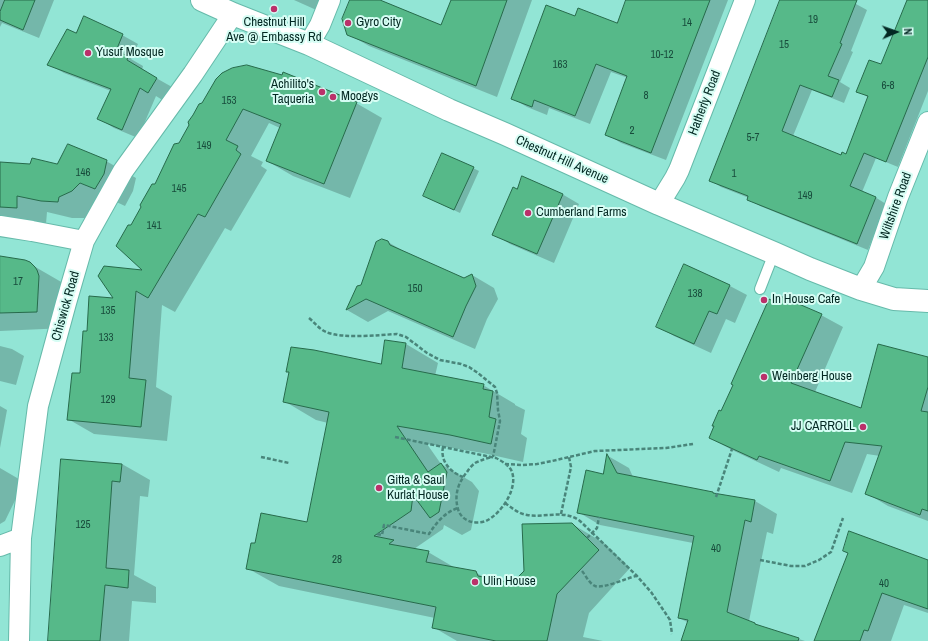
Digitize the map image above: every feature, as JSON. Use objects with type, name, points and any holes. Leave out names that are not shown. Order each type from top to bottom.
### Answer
[{"type":"main road","name":"Chestnut Hill Avenue","points":[[202,0],[232,14],[309,44],[449,110],[810,269],[861,289],[894,299],[928,300]]},
{"type":"street","points":[[309,44],[320,25],[330,0]]},
{"type":"street","name":"Hatherly Road","points":[[660,204],[679,170],[745,0]]},
{"type":"street","name":"Chiswick Road","points":[[18,641],[21,538],[38,406],[84,242],[123,171],[193,74],[232,14]]},
{"type":"street","name":"Wiltshire Road","points":[[861,289],[874,267],[898,197],[928,122]]},
{"type":"street","points":[[0,226],[84,242]]},
{"type":"street","points":[[0,546],[21,538]]},
{"type":"lane","points":[[760,289],[774,253]]},
{"type":"path","points":[[309,318],[323,330],[332,334],[403,335],[427,353],[440,360],[465,366],[478,373],[493,385],[497,393],[500,421],[493,457]]},
{"type":"path","points":[[395,437],[493,457],[505,464],[512,472],[513,481],[511,492],[505,503],[491,518],[486,521],[472,522],[462,517],[456,498],[457,489],[463,476],[473,464],[480,460],[493,457]]},
{"type":"path","points":[[505,464],[538,464],[595,451],[666,448],[693,444]]},
{"type":"path","points":[[443,447],[442,455],[446,464],[452,471],[463,476]]},
{"type":"path","points":[[716,497],[732,449]]},
{"type":"path","points":[[261,457],[289,463]]},
{"type":"path","points":[[561,514],[570,467],[568,457]]},
{"type":"path","points":[[505,503],[514,510],[525,515],[561,514],[573,517],[580,521],[651,592],[670,620],[672,634]]},
{"type":"path","points":[[377,534],[382,535],[384,525],[429,534],[443,517],[458,508]]},
{"type":"path","points":[[587,538],[597,528],[599,517]]},
{"type":"path","points":[[760,560],[784,566],[804,566],[819,560],[831,552],[843,518]]},
{"type":"path","points":[[582,571],[596,586],[611,584],[636,576]]},
{"type":"building","points":[[5,0],[35,0],[23,30],[0,20],[0,12]]},
{"type":"building","points":[[350,0],[380,0],[441,25],[451,0],[507,0],[476,86],[347,35],[342,19]]},
{"type":"building","points":[[626,0],[710,0],[651,153],[605,135],[627,76],[596,64],[575,116],[534,100],[532,107],[511,99],[546,5],[575,16],[578,8],[617,23]]},
{"type":"building","points":[[780,0],[857,0],[840,43],[842,44],[828,76],[839,80],[832,97],[800,85],[782,131],[841,155],[842,152],[846,154],[868,96],[856,92],[869,60],[881,64],[907,0],[928,0],[928,57],[886,162],[864,153],[850,186],[876,197],[857,244],[747,200],[748,196],[709,181]]},
{"type":"building","name":"Yusuf Mosque","points":[[84,16],[123,34],[116,51],[128,56],[127,60],[157,78],[148,93],[140,88],[122,130],[97,119],[111,89],[47,65],[67,29],[76,33]]},
{"type":"building","points":[[247,65],[282,75],[283,72],[357,102],[324,184],[266,161],[281,124],[243,109],[226,140],[238,146],[236,150],[241,154],[205,217],[198,214],[148,298],[136,291],[129,378],[146,380],[141,427],[67,420],[72,373],[80,373],[83,331],[87,331],[89,296],[113,298],[98,276],[104,266],[142,270],[116,246],[128,225],[131,225],[152,184],[155,184],[174,144],[179,143],[189,125],[188,122],[199,104],[202,103],[216,79],[222,73],[232,68]]},
{"type":"building","points":[[68,144],[107,160],[104,174],[95,189],[80,183],[72,191],[59,197],[58,202],[41,201],[17,196],[17,208],[0,207],[0,162],[30,164],[32,158],[57,164]]},
{"type":"building","points":[[442,153],[474,167],[454,210],[423,196]]},
{"type":"building","points":[[522,176],[563,194],[537,254],[492,235],[513,187],[517,189]]},
{"type":"building","points":[[382,239],[388,241],[390,245],[464,278],[472,274],[476,286],[453,337],[366,299],[346,310],[357,286],[361,285],[376,242]]},
{"type":"building","points":[[0,256],[25,260],[30,262],[37,270],[39,276],[37,312],[0,313]]},
{"type":"building","points":[[684,264],[730,285],[717,314],[709,311],[694,344],[656,327]]},
{"type":"building","points":[[778,295],[822,314],[791,383],[861,408],[878,344],[928,357],[928,387],[921,411],[928,412],[928,511],[922,509],[920,515],[865,494],[882,446],[845,442],[830,481],[759,456],[757,460],[709,438],[714,426],[712,426],[733,385],[731,384],[769,299],[775,302]]},
{"type":"building","points":[[385,340],[406,343],[402,368],[484,384],[483,389],[493,391],[489,417],[496,419],[491,444],[397,426],[428,472],[441,463],[447,472],[439,512],[430,518],[413,495],[411,511],[374,536],[394,540],[389,544],[429,551],[426,562],[476,571],[478,576],[512,583],[524,571],[522,524],[572,523],[599,550],[557,594],[547,641],[496,641],[432,628],[436,607],[246,569],[251,543],[255,543],[261,513],[307,522],[329,412],[283,402],[289,372],[286,372],[291,347],[314,350],[381,364]]},
{"type":"building","points":[[607,454],[617,473],[755,500],[751,522],[745,520],[727,612],[755,624],[799,638],[798,641],[681,641],[688,620],[678,618],[694,536],[577,513],[586,470],[603,474]]},
{"type":"building","points":[[61,459],[122,464],[120,482],[112,481],[106,568],[129,570],[128,588],[105,585],[100,641],[48,641]]},
{"type":"building","points":[[849,531],[928,560],[928,609],[882,593],[868,631],[864,630],[860,641],[814,641],[848,553],[843,551]]},
{"type":"place","name":"Chestnut Hill Ave @ Embassy Rd","points":[[274,9]]},
{"type":"place","name":"Gyro City","points":[[348,23]]},
{"type":"place","name":"Yusuf Mosque","points":[[88,53]]},
{"type":"place","name":"Achilito's Taqueria","points":[[322,92]]},
{"type":"place","name":"Moogys","points":[[333,97]]},
{"type":"place","name":"Cumberland Farms","points":[[528,213]]},
{"type":"place","name":"In House Cafe","points":[[764,300]]},
{"type":"place","name":"Weinberg House","points":[[764,377]]},
{"type":"place","name":"JJ CARROLL","points":[[863,427]]},
{"type":"place","name":"Gitta & Saul Kurlat House","points":[[379,488]]},
{"type":"place","name":"Ulin House","points":[[475,582]]}]
